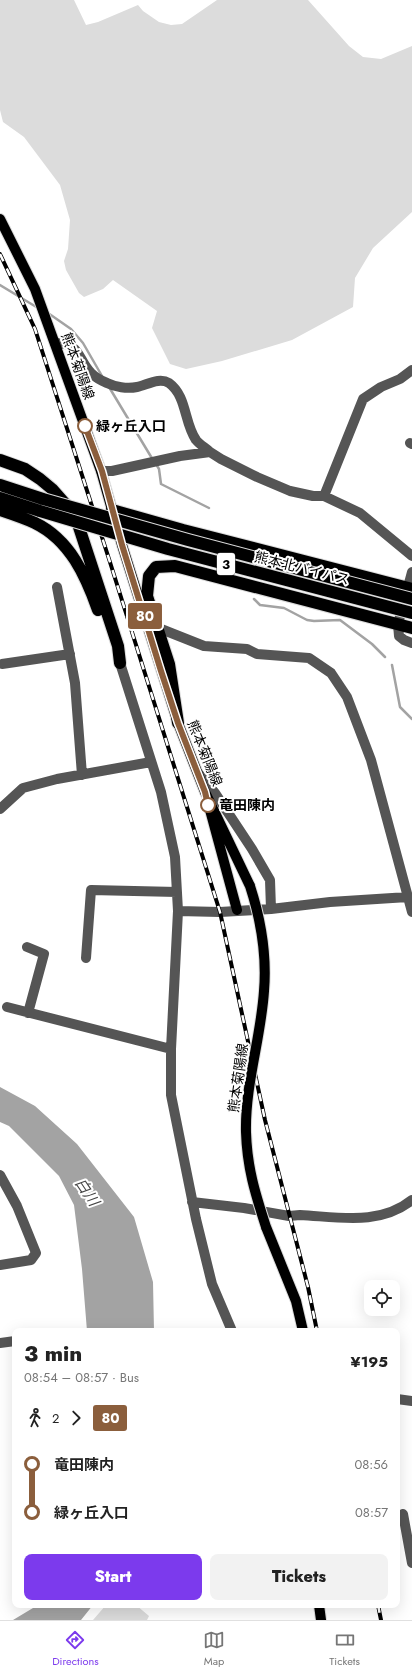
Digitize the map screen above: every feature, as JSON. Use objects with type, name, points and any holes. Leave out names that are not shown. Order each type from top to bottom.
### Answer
[{"type":"highway","points":[[0,460],[25,469],[40,479],[52,489],[75,515],[118,646],[120,662]]},
{"type":"highway","name":"熊本北バイパス","points":[[0,485],[43,499],[188,540],[410,592]]},
{"type":"highway","name":"熊本北バイパス","points":[[0,498],[168,549],[412,613]]},
{"type":"highway","points":[[0,510],[35,523],[45,529],[68,549],[82,570],[90,588],[112,652],[120,662]]},
{"type":"highway","points":[[112,510],[410,592]]},
{"type":"highway","points":[[178,723],[169,664],[152,625],[147,596],[149,576],[156,567],[175,566],[412,628]]},
{"type":"main road","name":"熊本菊陽線","points":[[0,219],[35,289],[102,471],[112,510],[152,625]]},
{"type":"main road","name":"熊本菊陽線","points":[[178,723],[205,792],[250,886],[261,928],[265,973],[264,992],[247,1109],[247,1161],[251,1180],[266,1226],[296,1301],[303,1328]]},
{"type":"main road","points":[[205,792],[237,910]]},
{"type":"main road","points":[[319,1608],[321,1620]]},
{"type":"street","points":[[55,343],[65,343],[74,347],[92,374],[107,383],[119,387],[136,387],[159,380],[168,383],[178,393],[190,428],[197,441],[221,460],[290,491],[313,496],[324,496],[360,513],[412,556]]},
{"type":"street","points":[[324,496],[363,399],[381,387],[400,379],[412,370]]},
{"type":"street","points":[[102,471],[112,471],[180,456],[210,452]]},
{"type":"street","points":[[412,573],[410,592],[398,624],[399,636],[404,640],[412,642]]},
{"type":"street","points":[[57,587],[75,683],[82,775]]},
{"type":"street","points":[[152,625],[204,646],[247,649],[257,654],[309,658],[330,673],[347,697],[371,760],[412,912]]},
{"type":"street","points":[[2,664],[70,654]]},
{"type":"street","points":[[120,662],[151,762],[162,792],[174,857],[178,911],[171,1049],[171,1095],[192,1202],[212,1284],[231,1328]]},
{"type":"street","points":[[2,804],[23,788],[151,762]]},
{"type":"street","points":[[198,773],[215,793],[252,849],[270,880],[271,909]]},
{"type":"street","points":[[86,958],[91,890],[177,892]]},
{"type":"street","points":[[178,911],[220,912],[271,909],[330,902],[408,897]]},
{"type":"street","points":[[27,947],[44,954],[28,1013]]},
{"type":"street","points":[[7,1007],[171,1049]]},
{"type":"street","points":[[0,1175],[17,1206],[36,1253],[31,1260],[0,1265]]},
{"type":"street","points":[[192,1202],[244,1208],[289,1216],[300,1215],[369,1218],[390,1214],[402,1208],[412,1200]]},
{"type":"street","points":[[0,1343],[12,1341]]},
{"type":"street","points":[[400,1399],[412,1401]]},
{"type":"street","points":[[404,1514],[412,1563]]},
{"type":"shaded area","points":[[0,0],[74,0],[86,25],[98,22],[138,5],[143,11],[159,22],[171,25],[182,24],[217,0],[308,0],[349,46],[363,57],[381,59],[412,46],[412,212],[373,248],[355,278],[353,307],[292,340],[222,361],[186,369],[170,364],[152,328],[157,311],[113,280],[103,289],[84,297],[79,293],[66,270],[64,261],[68,249],[70,220],[60,185],[24,137],[3,122],[0,110]]},
{"type":"shaded area","points":[[103,1608],[140,1608],[149,1616],[147,1620],[93,1620]]},
{"type":"water","name":"白川","points":[[0,1087],[35,1106],[77,1144],[134,1217],[153,1282],[154,1328],[87,1328],[82,1269],[74,1205],[59,1176],[9,1126],[0,1122]]},
{"type":"water","points":[[33,1608],[91,1608],[81,1620],[13,1620]]},
{"type":"waterway","points":[[0,285],[38,308]]},
{"type":"waterway","points":[[48,313],[71,329],[83,343],[102,376]]},
{"type":"waterway","points":[[109,387],[153,460]]},
{"type":"waterway","points":[[156,464],[159,469],[161,484],[209,508]]},
{"type":"waterway","points":[[254,599],[260,605],[284,608],[307,620],[340,620],[372,644],[385,657]]},
{"type":"waterway","points":[[392,665],[400,707],[412,719]]},
{"type":"railway","points":[[0,254],[35,329],[220,912],[265,1120],[308,1287],[316,1328]]},
{"type":"railway","points":[[379,1608],[381,1620]]},
{"type":"bus line","name":"80","points":[[85,426],[102,471],[122,545],[161,671],[178,723],[205,792],[208,805]]},
{"type":"place","name":"緑ヶ丘入口","points":[[85,426]]},
{"type":"place","name":"竜田陳内","points":[[208,805]]}]
